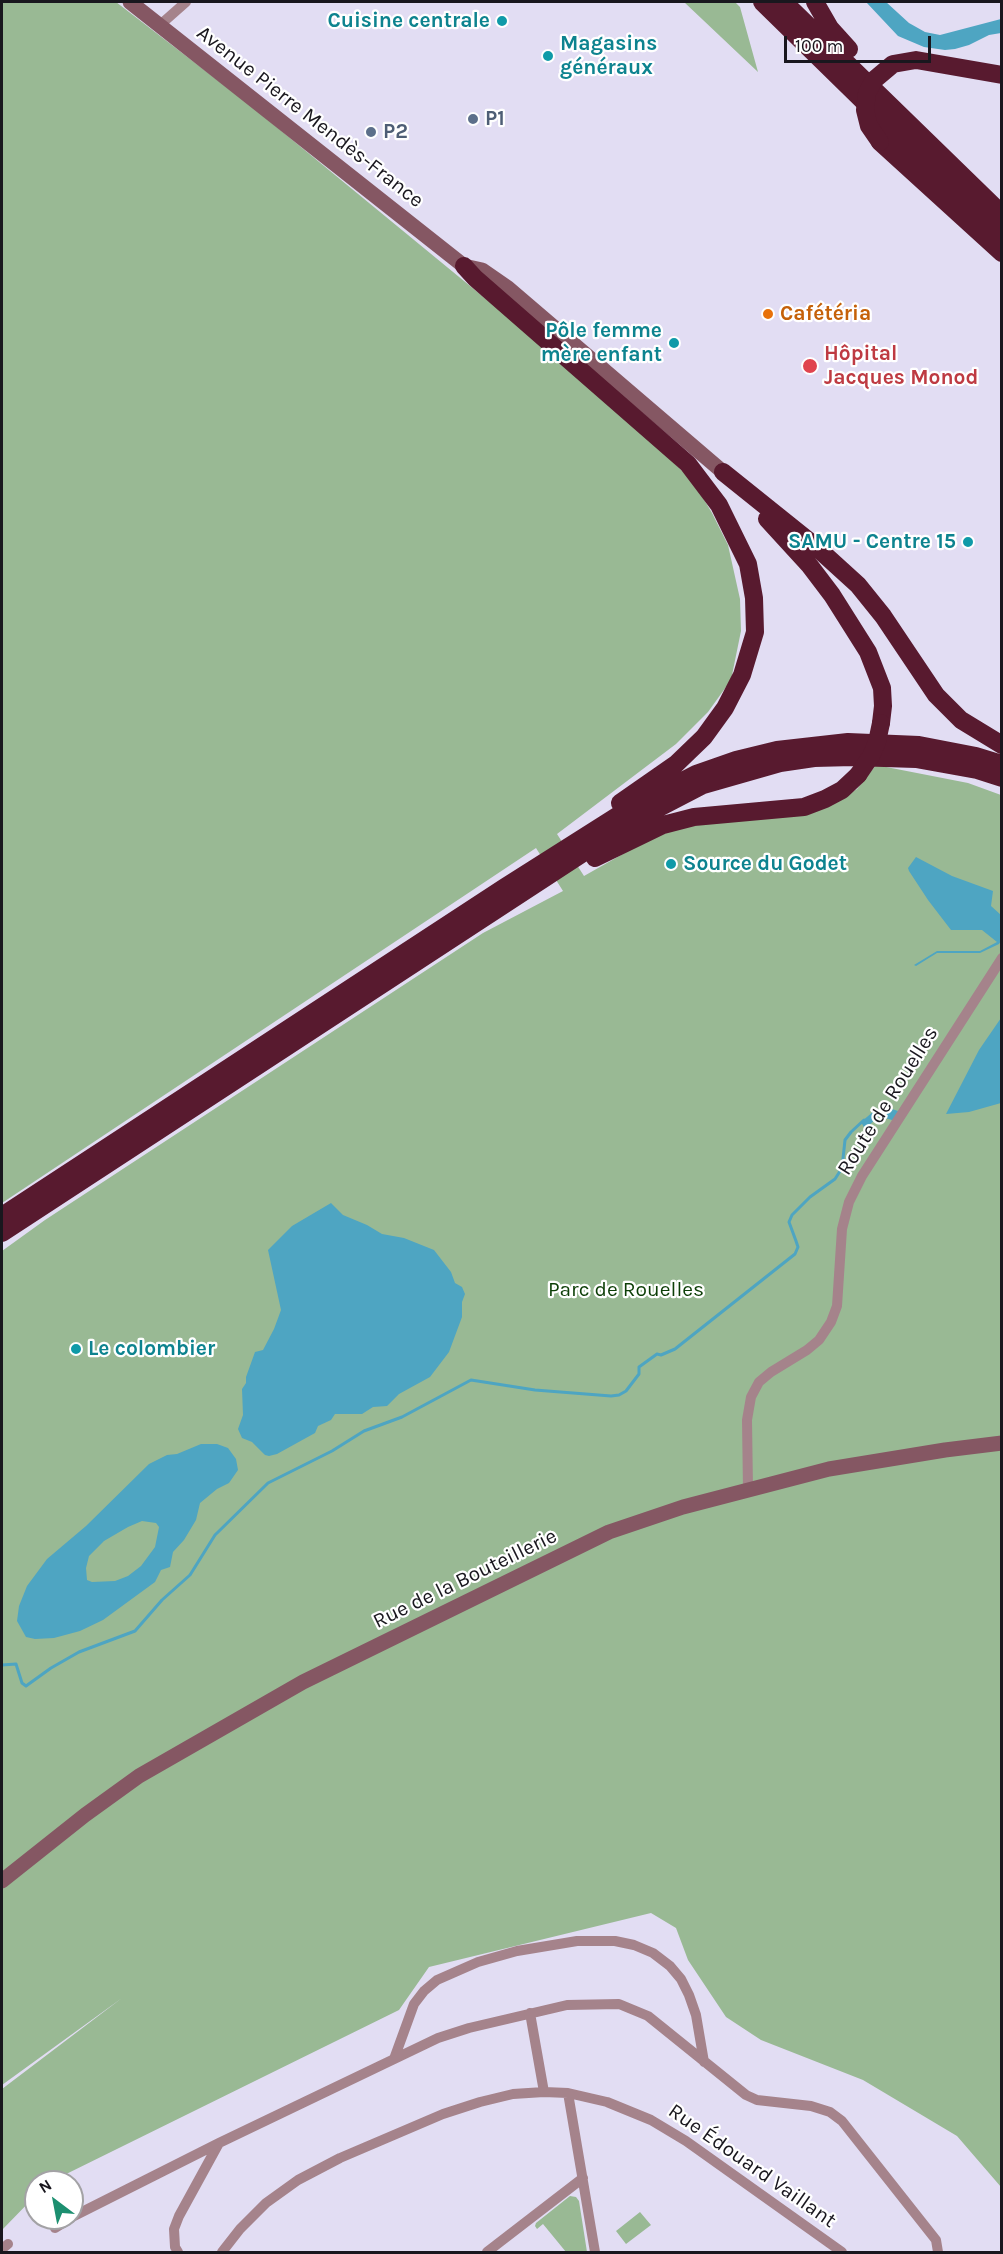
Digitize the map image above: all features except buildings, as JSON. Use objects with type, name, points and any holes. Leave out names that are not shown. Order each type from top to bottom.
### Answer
[{"type":"highway","points":[[762,2],[1002,237]]},
{"type":"highway","points":[[784,2],[1002,213]]},
{"type":"highway","points":[[815,2],[830,28],[1002,213]]},
{"type":"highway","points":[[1002,75],[916,60],[893,64],[874,80],[867,93],[865,110],[869,126],[880,142],[1002,253]]},
{"type":"highway","points":[[465,266],[475,278],[688,464],[719,505],[737,538],[748,564],[754,598],[755,632],[742,675],[725,708],[704,737],[676,764],[506,895]]},
{"type":"highway","points":[[506,895],[663,825],[694,817],[804,807],[842,790],[858,775],[871,756],[877,742],[883,706],[882,688],[868,652],[832,595],[810,566],[723,472]]},
{"type":"highway","points":[[723,472],[814,545],[858,585],[883,616],[936,695],[961,720],[1002,745]]},
{"type":"highway","points":[[2,1233],[506,895],[628,809],[696,774],[736,760],[777,750],[848,742],[919,745],[976,756],[1002,764]]},
{"type":"highway","points":[[2,1216],[506,895],[626,825],[703,785],[741,772],[814,758],[916,759],[977,770],[1002,778]]},
{"type":"street","name":"Avenue Pierre Mendès-France","points":[[130,2],[465,266],[482,270],[536,309],[723,472]]},
{"type":"street","points":[[160,25],[186,2]]},
{"type":"street","name":"Route de Rouelles","points":[[748,1489],[747,1420],[751,1397],[759,1382],[807,1350],[819,1340],[831,1322],[837,1306],[842,1229],[853,1193],[861,1176],[1002,958]]},
{"type":"street","name":"Rue de la Bouteillerie","points":[[2,1881],[85,1815],[139,1776],[303,1682],[609,1532],[683,1507],[860,1462],[1002,1443]]},
{"type":"street","points":[[394,2058],[414,2004],[423,1991],[437,1980],[478,1962],[517,1951],[576,1941],[615,1941],[634,1944],[653,1953],[670,1966],[681,1979],[696,2015],[704,2062]]},
{"type":"street","points":[[84,2212],[394,2058],[448,2035],[567,2005],[619,2004],[648,2016],[746,2095],[757,2100],[816,2107],[836,2117],[936,2240],[938,2253]]},
{"type":"street","points":[[530,2013],[544,2092]]},
{"type":"street","name":"Rue Édouard Vaillant","points":[[222,2253],[240,2229],[266,2203],[298,2180],[340,2158],[396,2132],[480,2102],[513,2094],[544,2092],[568,2093],[607,2102],[651,2120],[686,2140],[842,2253]]},
{"type":"street","points":[[568,2093],[595,2253]]},
{"type":"street","points":[[178,2253],[175,2247],[174,2229],[219,2144]]},
{"type":"street","points":[[487,2253],[583,2178]]},
{"type":"green space","name":"Parc de Rouelles","points":[[2,2],[116,2],[251,106],[593,387],[693,481],[712,513],[728,545],[740,599],[741,631],[731,680],[708,712],[676,744],[557,834],[584,876],[637,846],[677,828],[825,808],[857,789],[876,765],[968,783],[1001,795],[1001,2187],[957,2136],[863,2080],[761,2040],[726,2017],[688,1960],[676,1928],[651,1913],[429,1967],[399,2010],[74,2170],[24,2170],[24,2207],[2,2230],[2,2089],[122,1998],[2,2085],[2,1251],[45,1220],[483,933],[563,891],[536,848],[2,1203]]},
{"type":"green space","points":[[684,2],[735,2],[740,7],[758,72]]},
{"type":"green space","points":[[570,2196],[576,2197],[579,2201],[587,2252],[566,2252],[543,2224],[537,2229],[535,2226]]},
{"type":"green space","points":[[640,2212],[651,2225],[626,2244],[616,2231]]},
{"type":"water","points":[[866,2],[886,2],[909,23],[925,32],[940,35],[1001,19],[1001,33],[989,35],[955,49],[924,47],[898,36]]},
{"type":"water","points":[[916,857],[952,876],[993,891],[991,906],[1001,915],[999,944],[980,953],[937,953],[916,966],[914,965],[937,951],[980,951],[997,942],[982,930],[951,930],[909,871],[908,868]]},
{"type":"water","points":[[1001,1018],[1001,1103],[969,1112],[946,1114],[979,1050]]},
{"type":"water","points":[[886,1107],[901,1112],[895,1121],[879,1116],[865,1129],[861,1122],[874,1111]]},
{"type":"water","points":[[331,1203],[343,1215],[382,1234],[404,1238],[434,1250],[451,1272],[455,1283],[462,1287],[465,1294],[462,1302],[462,1317],[449,1352],[430,1377],[399,1394],[387,1406],[373,1407],[362,1414],[335,1414],[331,1420],[318,1426],[315,1433],[277,1454],[265,1455],[252,1442],[242,1438],[238,1429],[243,1415],[242,1389],[255,1352],[263,1350],[281,1310],[268,1250],[292,1226]]},
{"type":"water","points":[[201,1444],[217,1444],[228,1448],[236,1459],[238,1470],[229,1483],[217,1489],[200,1503],[196,1520],[184,1540],[173,1552],[170,1567],[161,1570],[155,1582],[103,1620],[80,1631],[54,1638],[26,1637],[17,1621],[19,1606],[27,1586],[47,1559],[86,1526],[149,1464],[167,1455],[177,1454]],"holes":[[[142,1521],[156,1523],[159,1527],[155,1547],[141,1566],[128,1576],[115,1581],[92,1582],[87,1580],[86,1568],[89,1556],[104,1541]]]},
{"type":"waterway","points":[[2,1665],[16,1664],[22,1683],[26,1686],[79,1652],[135,1631],[162,1600],[190,1575],[215,1535],[268,1483],[332,1451],[364,1431],[402,1417],[471,1380],[535,1390],[611,1396],[626,1391],[639,1374],[639,1367],[657,1354],[661,1355],[675,1349],[795,1254],[798,1247],[789,1222],[792,1215],[810,1197],[835,1179],[842,1168],[845,1140],[864,1120]]},
{"type":"place","name":"Cuisine centrale","points":[[502,21]]},
{"type":"place","name":"Magasins généraux","points":[[548,56]]},
{"type":"place","name":"P1","points":[[473,119]]},
{"type":"place","name":"P2","points":[[371,132]]},
{"type":"place","name":"Cafétéria","points":[[768,314]]},
{"type":"place","name":"Pôle femme mère enfant","points":[[674,343]]},
{"type":"place","name":"Hôpital Jacques Monod","points":[[810,366]]},
{"type":"place","name":"SAMU - Centre 15","points":[[968,542]]},
{"type":"place","name":"Source du Godet","points":[[671,864]]},
{"type":"place","name":"Le colombier","points":[[76,1349]]}]
